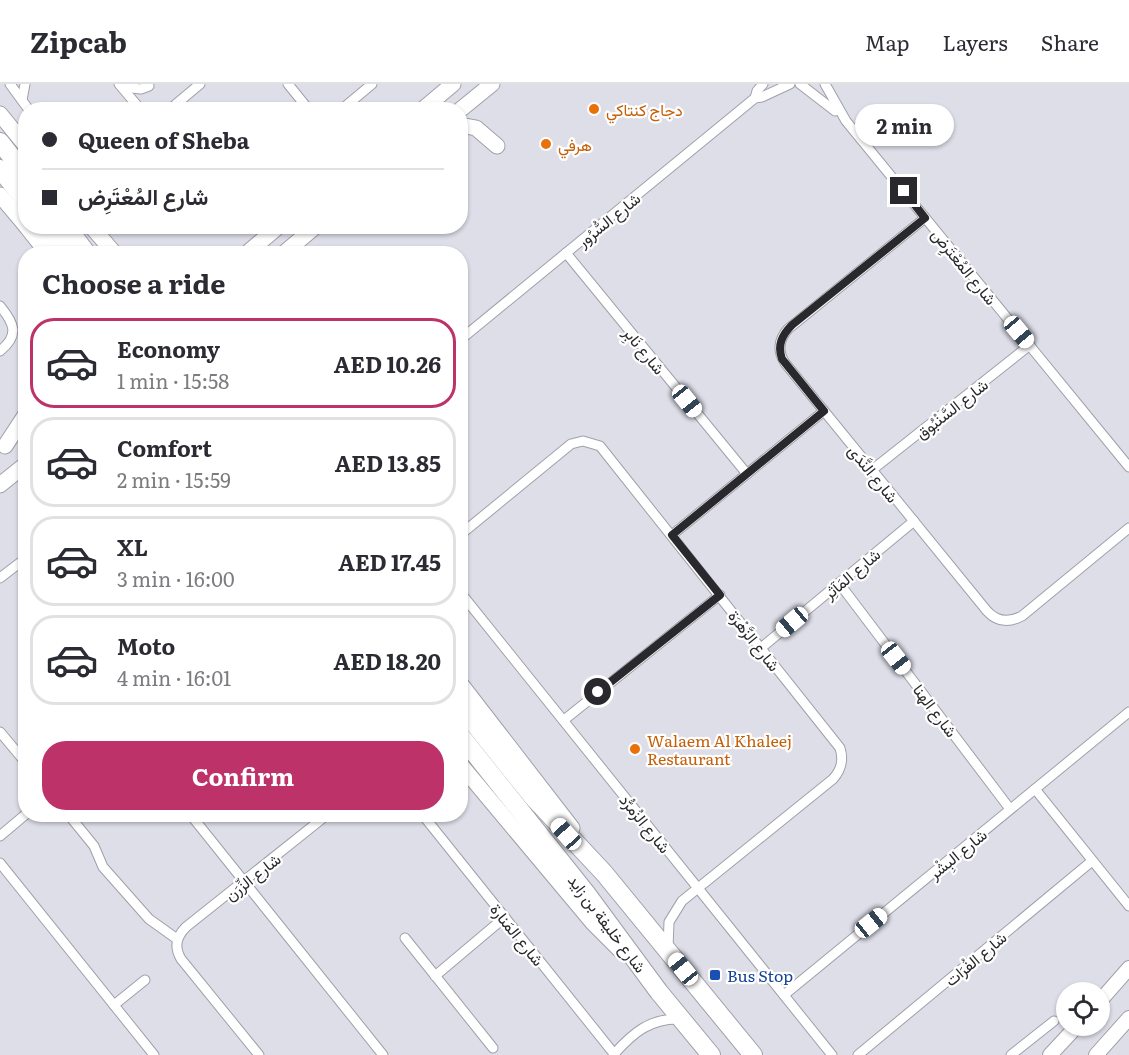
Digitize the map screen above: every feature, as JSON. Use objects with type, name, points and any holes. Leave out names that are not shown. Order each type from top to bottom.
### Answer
[{"type":"highway","points":[[0,142],[18,165]]},
{"type":"highway","points":[[0,170],[18,214]]},
{"type":"highway","name":"شارع خليفة بن زايد","points":[[468,716],[532,796],[604,873],[753,1055]]},
{"type":"highway","name":"شارع خليفة بن زايد","points":[[468,745],[592,901],[659,992],[711,1055]]},
{"type":"main road","points":[[432,102],[453,84]]},
{"type":"main road","points":[[468,104],[492,84]]},
{"type":"main road","points":[[0,114],[18,136]]},
{"type":"main road","points":[[468,126],[476,128],[497,146]]},
{"type":"main road","points":[[0,195],[18,215]]},
{"type":"main road","points":[[98,234],[108,246]]},
{"type":"main road","points":[[255,246],[270,234]]},
{"type":"main road","points":[[293,246],[307,234]]},
{"type":"main road","points":[[2,447],[18,425]]},
{"type":"main road","points":[[2,447],[18,435]]},
{"type":"main road","points":[[0,485],[18,470]]},
{"type":"main road","points":[[468,693],[604,873]]},
{"type":"main road","points":[[468,774],[593,923],[659,992]]},
{"type":"main road","points":[[1110,990],[1129,969]]},
{"type":"main road","points":[[1096,1055],[1129,1018]]},
{"type":"main road","points":[[1050,1055],[1068,1036]]},
{"type":"street","points":[[10,84],[22,100]]},
{"type":"street","points":[[22,100],[25,84]]},
{"type":"street","points":[[179,102],[200,84]]},
{"type":"street","points":[[288,84],[303,102]]},
{"type":"street","points":[[351,102],[372,84]]},
{"type":"street","name":"شارع السُّرُور","points":[[755,98],[763,84]]},
{"type":"street","name":"شارع السُّرُور","points":[[468,333],[755,98],[790,84]]},
{"type":"street","name":"شارع المُعْتَرِض","points":[[800,84],[823,100],[846,121],[1128,463]]},
{"type":"street","name":"شارع المُعْتَرِض","points":[[825,84],[846,121]]},
{"type":"street","points":[[121,86],[141,89],[149,86],[142,96],[142,102]]},
{"type":"street","points":[[121,86],[135,102]]},
{"type":"street","name":"شارع النَّدَى","points":[[925,218],[784,334],[780,346],[782,359],[987,611],[996,618],[1006,621],[1022,616],[1129,528]]},
{"type":"street","name":"شارع نَابِر","points":[[566,253],[747,474]]},
{"type":"street","points":[[0,306],[10,318],[13,328],[8,343],[0,351]]},
{"type":"street","name":"شارع السَّنْبُوق","points":[[872,470],[1030,345]]},
{"type":"street","points":[[672,535],[824,411]]},
{"type":"street","name":"شارع الزَّهْرَة","points":[[468,528],[566,448],[583,441],[595,443],[604,450],[840,748],[841,767],[833,779],[682,902],[672,915],[668,928],[669,952]]},
{"type":"street","name":"شارع المَآثِر","points":[[761,648],[914,521]]},
{"type":"street","points":[[0,578],[18,564]]},
{"type":"street","name":"شارع الهنا","points":[[839,583],[1010,809]]},
{"type":"street","points":[[564,720],[720,595]]},
{"type":"street","name":"شارع الزُمرُّد","points":[[468,602],[832,1055]]},
{"type":"street","name":"شارع البِشْر","points":[[784,994],[1129,712]]},
{"type":"street","points":[[0,732],[18,753]]},
{"type":"street","points":[[1035,789],[1129,906]]},
{"type":"street","points":[[0,836],[18,821]]},
{"type":"street","points":[[74,822],[94,846],[103,867],[149,919],[177,939],[177,950],[181,959],[259,1055]]},
{"type":"street","points":[[196,822],[383,1055]]},
{"type":"street","name":"شارع الزِّرَن","points":[[177,939],[186,927],[318,822]]},
{"type":"street","name":"شارع المَنارة","points":[[428,822],[615,1055],[631,1035],[646,1025],[663,1020],[681,1019]]},
{"type":"street","name":"شارع الفُرَات","points":[[858,1055],[1092,861]]},
{"type":"street","points":[[0,863],[154,1055]]},
{"type":"street","points":[[435,976],[505,917]]},
{"type":"street","points":[[405,938],[493,1048]]},
{"type":"street","points":[[114,1005],[145,980]]},
{"type":"street","points":[[1011,1055],[1054,1021]]},
{"type":"place","name":"دجاج كنتاكي","points":[[594,109]]},
{"type":"place","name":"هرفي","points":[[546,144]]},
{"type":"place","name":"Walaem Al Khaleej Restaurant","points":[[635,749]]},
{"type":"place","name":"Bus Stop","points":[[715,975]]},
{"type":"route","points":[[598,692],[720,595],[672,535],[824,411],[784,363],[780,353],[781,340],[792,325],[925,218],[904,191]]}]
